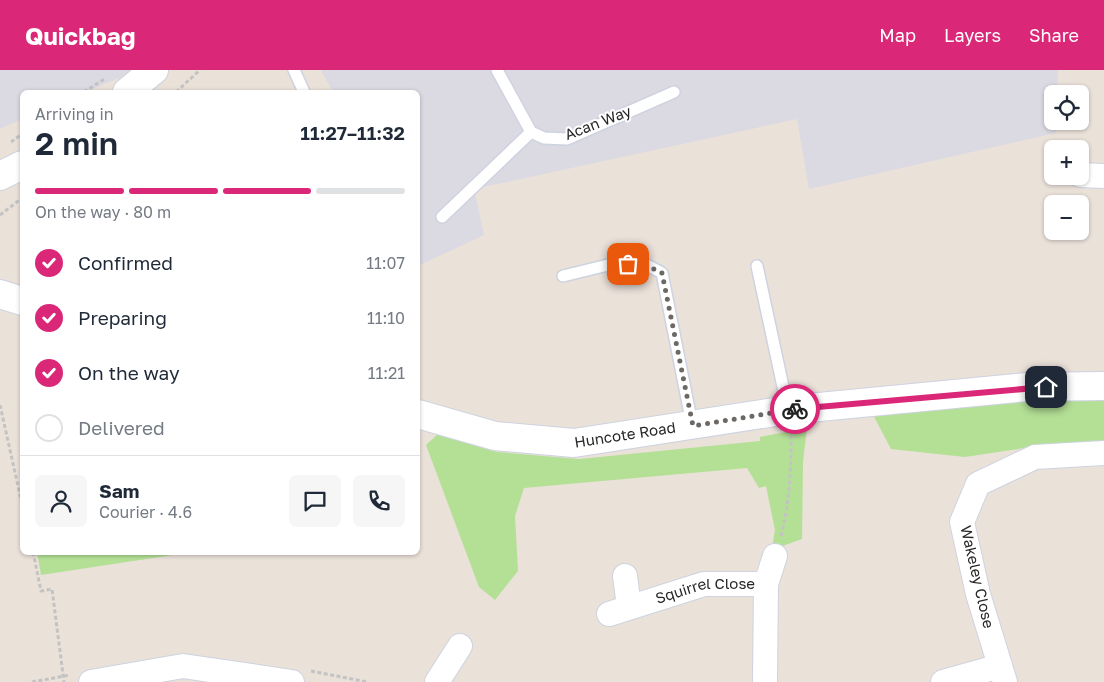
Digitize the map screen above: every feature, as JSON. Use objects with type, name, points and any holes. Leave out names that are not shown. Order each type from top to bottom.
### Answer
[{"type":"street","points":[[0,176],[20,166]]},
{"type":"street","points":[[1089,175],[1104,176]]},
{"type":"street","points":[[0,294],[20,300]]},
{"type":"street","name":"Huncote Road","points":[[420,415],[495,436],[574,443],[788,410],[1027,387],[1104,386]]},
{"type":"street","name":"Wakeley Close","points":[[1003,674],[978,594],[962,522],[978,484],[1035,458],[1104,453]]},
{"type":"street","points":[[766,584],[775,556]]},
{"type":"street","name":"Squirrel Close","points":[[625,576],[619,611],[704,584],[766,584],[765,682]]},
{"type":"street","points":[[437,682],[460,646]]},
{"type":"street","points":[[91,682],[183,666],[292,682]]},
{"type":"street","points":[[943,682],[1003,674]]},
{"type":"lane","points":[[294,70],[303,90]]},
{"type":"lane","points":[[442,217],[531,132],[497,70]]},
{"type":"lane","name":"Acan Way","points":[[531,132],[544,138],[567,139],[674,92]]},
{"type":"lane","points":[[563,276],[620,264],[644,264],[662,273],[693,426]]},
{"type":"lane","points":[[757,266],[788,410]]},
{"type":"path","points":[[178,90],[200,70]]},
{"type":"path","points":[[91,90],[136,77]]},
{"type":"path","points":[[0,215],[20,200]]},
{"type":"path","points":[[0,405],[20,495]]},
{"type":"path","points":[[775,556],[787,512],[791,477],[793,422],[788,410]]},
{"type":"path","points":[[34,555],[41,591],[52,589],[64,682]]},
{"type":"path","points":[[32,682],[63,676]]},
{"type":"shaded area","points":[[0,70],[138,70],[90,90],[20,90],[20,120],[0,129]]},
{"type":"shaded area","points":[[321,70],[1058,70],[1057,85],[1044,85],[1044,130],[1056,130],[1056,133],[809,189],[797,119],[474,189],[484,235],[420,265],[420,90],[332,90]]},
{"type":"green space","points":[[1104,394],[1104,444],[1051,444],[965,457],[891,449],[871,411]]},
{"type":"green space","points":[[807,428],[803,462],[802,539],[777,548],[772,547],[775,530],[766,486],[759,488],[747,468],[524,488],[515,516],[518,571],[495,600],[479,587],[426,445],[438,434],[497,452],[579,459],[760,441],[760,437]]},
{"type":"green space","points":[[38,555],[173,555],[41,575]]},
{"type":"way so far","points":[[628,264],[644,264],[662,273],[693,426],[795,409]]},
{"type":"route","points":[[795,409],[1027,387],[1046,387]]}]
